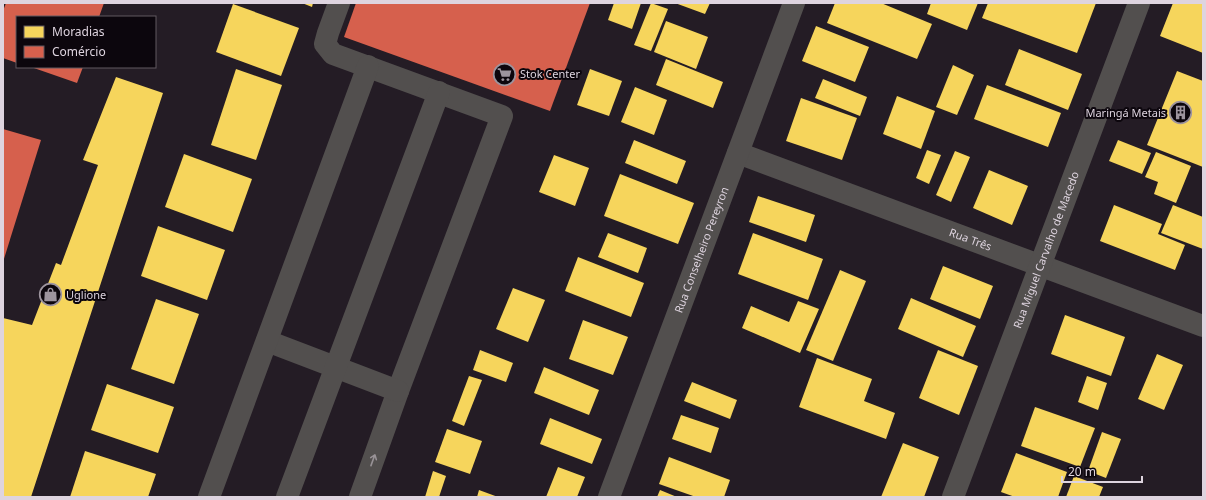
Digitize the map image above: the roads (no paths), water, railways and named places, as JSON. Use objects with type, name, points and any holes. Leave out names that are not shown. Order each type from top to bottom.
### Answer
[{"type":"street","points":[[339,3],[325,44],[333,54],[502,116],[398,391],[360,497]]},
{"type":"street","name":"Rua Conselheiro Pereyron","points":[[610,497],[794,3]]},
{"type":"street","name":"Rua Miguel Carvalho de Macedo","points":[[953,497],[1139,3]]},
{"type":"street","points":[[209,497],[368,66]]},
{"type":"street","points":[[287,497],[439,92]]},
{"type":"street","name":"Rua Três","points":[[738,153],[1203,326]]},
{"type":"street","points":[[266,341],[398,391]]},
{"type":"place","name":"Stok Center","points":[[505,74]]},
{"type":"place","name":"Maringá Metais","points":[[1181,113]]},
{"type":"place","name":"Uglione","points":[[50,295]]}]
